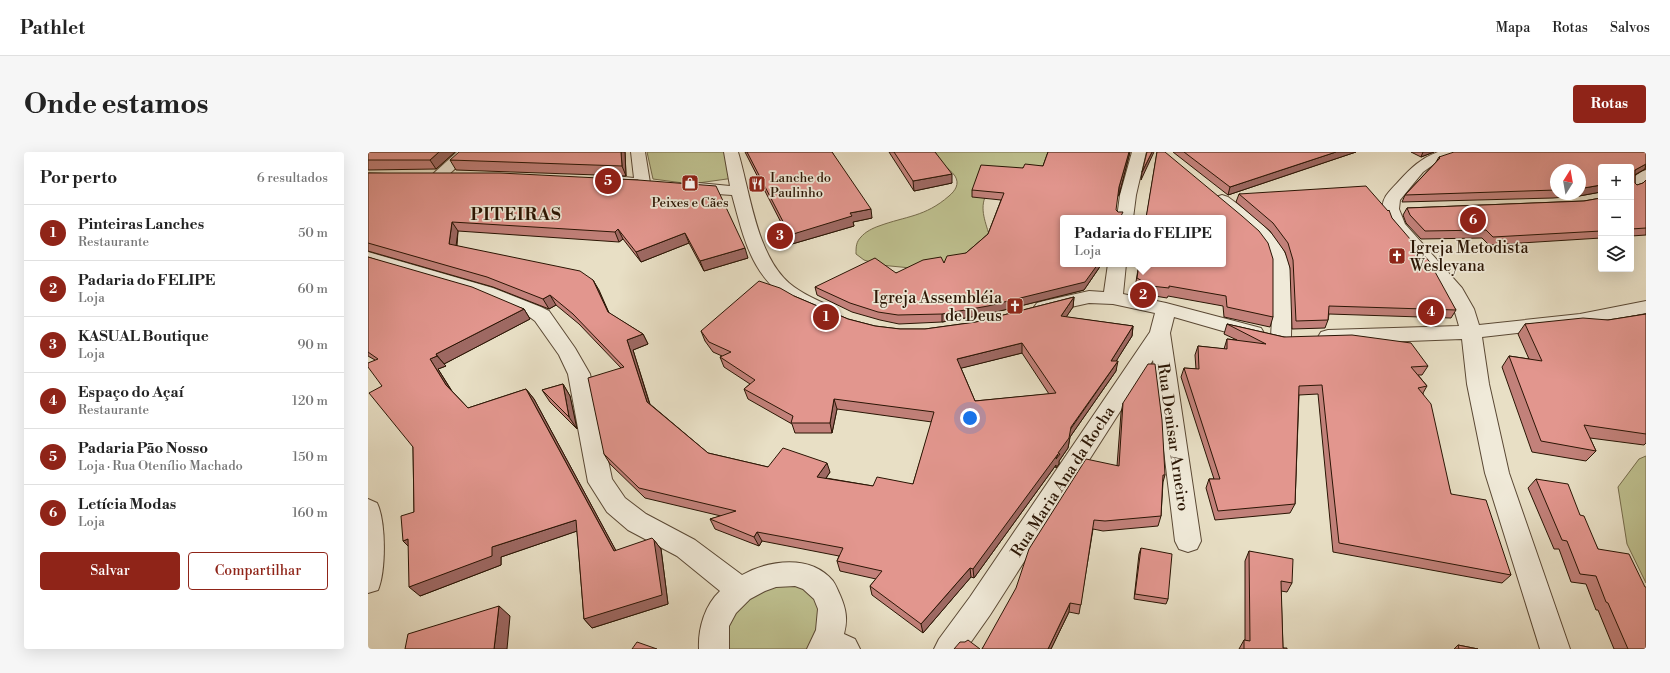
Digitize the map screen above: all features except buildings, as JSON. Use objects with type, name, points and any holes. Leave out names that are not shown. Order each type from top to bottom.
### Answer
[{"type":"street","points":[[463,175],[433,175],[466,152]]},
{"type":"street","points":[[638,152],[657,184]]},
{"type":"street","points":[[731,152],[739,190],[750,230],[770,274],[782,287],[793,294],[846,319]]},
{"type":"street","points":[[1125,215],[1128,195],[1139,152]]},
{"type":"street","points":[[1452,152],[1432,160],[1418,169],[1392,200],[1398,209],[1397,225],[1455,292],[1464,309],[1471,332],[1478,384],[1497,474],[1555,649]]},
{"type":"street","points":[[599,180],[739,190]]},
{"type":"street","points":[[1208,189],[1246,220],[1263,236],[1275,252],[1296,337]]},
{"type":"street","points":[[368,257],[479,290],[534,311],[542,316],[568,353],[579,374],[600,482],[616,505],[637,522],[686,548],[740,590]]},
{"type":"street","points":[[1113,298],[1117,267]]},
{"type":"street","points":[[1026,312],[1089,297],[1113,298],[1166,309],[1239,329],[1296,337],[1471,332],[1580,320],[1646,308]]},
{"type":"street","name":"Rua Maria Ana da Rocha","points":[[949,649],[980,606],[1160,333],[1166,309]]},
{"type":"street","name":"Rua Denisar Arneiro","points":[[1160,333],[1188,541]]},
{"type":"street","points":[[368,510],[371,535],[368,582]]},
{"type":"street","points":[[714,649],[713,634],[718,618],[727,603],[740,590],[756,581],[771,575],[786,574],[800,576],[813,581],[824,590],[830,601],[833,615],[831,630],[832,646]]},
{"type":"green space","points":[[647,152],[727,152],[734,178],[691,184],[653,179]]},
{"type":"green space","points":[[923,152],[1053,152],[1048,164],[986,195],[983,211],[990,238],[967,258],[911,268],[880,265],[864,260],[856,254],[856,251],[858,241],[865,233],[877,227],[932,208],[955,190],[957,182],[952,172]]},
{"type":"green space","points":[[1646,456],[1646,583],[1627,544],[1618,487],[1639,459]]},
{"type":"green space","points":[[778,577],[821,592],[817,649],[722,649],[732,604]]},
{"type":"place","name":"Padaria Pão Nosso","points":[[608,181]]},
{"type":"place","name":"Peixes e Cães","points":[[690,183]]},
{"type":"place","name":"Lanche do Paulinho","points":[[757,184]]},
{"type":"place","name":"Letícia Modas","points":[[1473,220]]},
{"type":"place","name":"KASUAL Boutique","points":[[780,236]]},
{"type":"place","name":"Igreja Metodista Wesleyana","points":[[1397,256]]},
{"type":"place","name":"Padaria do FELIPE","points":[[1143,295]]},
{"type":"place","name":"Igreja Assembléia de Deus","points":[[1015,306]]},
{"type":"place","name":"Espaço do Açaí","points":[[1431,312]]},
{"type":"place","name":"Pinteiras Lanches","points":[[826,317]]},
{"type":"district","name":"PITEIRAS","points":[[516,214]]}]
